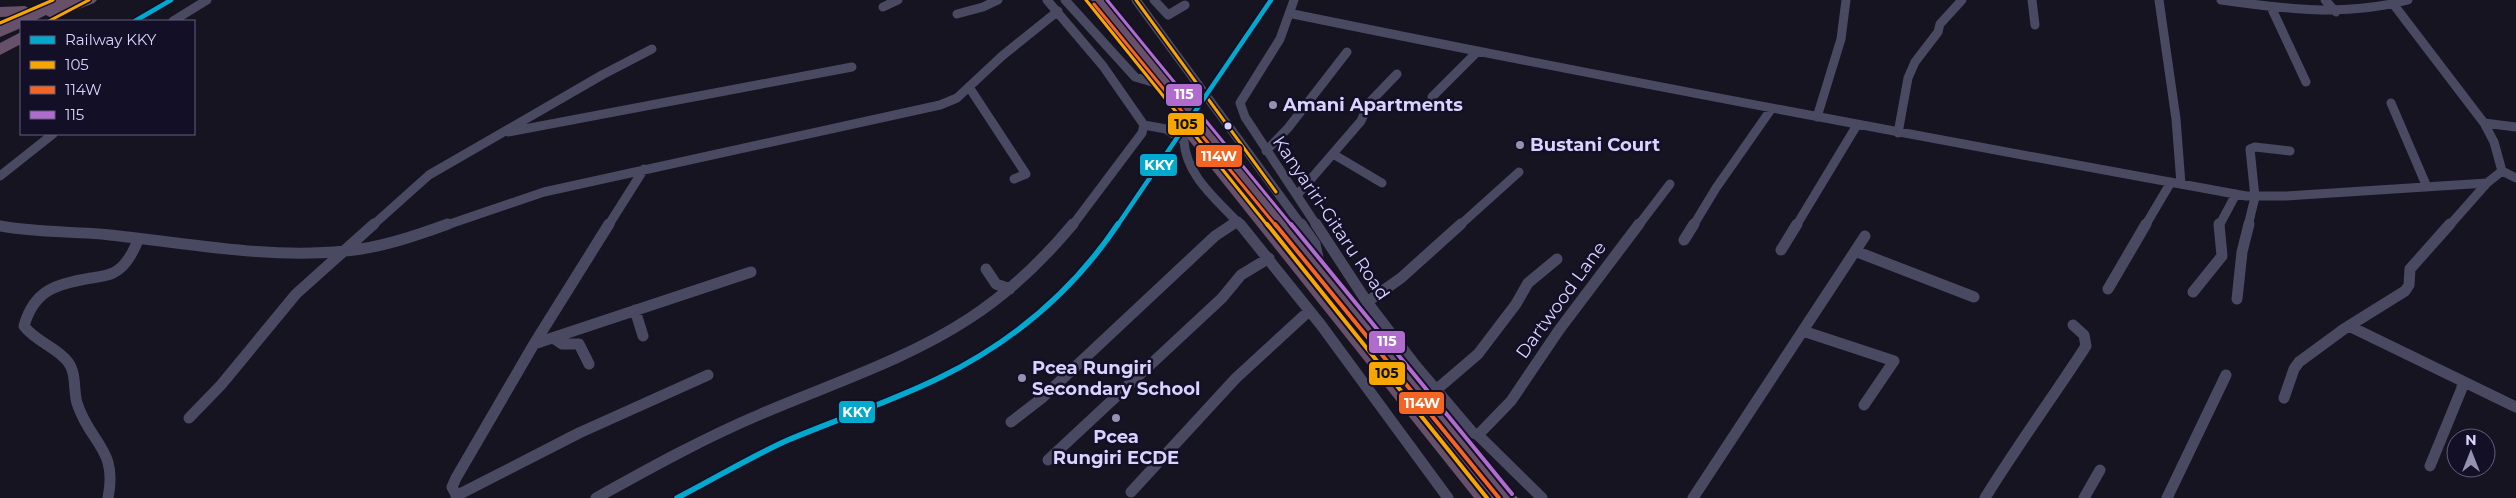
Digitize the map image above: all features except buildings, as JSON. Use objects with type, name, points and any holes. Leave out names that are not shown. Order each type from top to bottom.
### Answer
[{"type":"highway","points":[[0,23],[53,0]]},
{"type":"highway","points":[[1086,0],[1152,82],[1168,93]]},
{"type":"highway","points":[[1099,0],[1168,93],[1487,498]]},
{"type":"highway","points":[[40,20],[77,2]]},
{"type":"highway","points":[[50,20],[77,2]]},
{"type":"highway","points":[[31,20],[77,2]]},
{"type":"highway","points":[[0,12],[24,11]]},
{"type":"highway","points":[[0,32],[20,24]]},
{"type":"highway","points":[[0,40],[20,30]]},
{"type":"highway","points":[[0,50],[20,38]]},
{"type":"highway","points":[[1203,137],[1320,268],[1431,407],[1507,498]]},
{"type":"street","points":[[175,20],[208,0]]},
{"type":"street","points":[[883,7],[898,0]]},
{"type":"street","points":[[957,14],[983,7],[998,0]]},
{"type":"street","points":[[596,498],[717,434],[886,362],[960,325],[1010,289],[1038,265],[1082,217],[1142,133],[1144,125],[1103,66],[1048,0]]},
{"type":"street","points":[[1065,0],[1090,25],[1129,72],[1135,77],[1152,82]]},
{"type":"street","points":[[1136,0],[1315,244],[1340,261]]},
{"type":"street","points":[[1154,0],[1162,12],[1168,15],[1185,5]]},
{"type":"street","name":"Kanyariri-Gitaru Road","points":[[1294,0],[1293,14],[1255,82],[1240,104],[1245,117],[1266,151],[1298,194],[1367,302],[1436,390],[1473,433],[1478,435],[1542,498]]},
{"type":"street","points":[[1817,117],[1842,31],[1846,0]]},
{"type":"street","points":[[1898,133],[1908,78],[1915,62],[1938,32],[1940,24],[1962,0]]},
{"type":"street","points":[[2032,0],[2035,26]]},
{"type":"street","points":[[2159,0],[2176,119],[2181,184]]},
{"type":"street","points":[[2221,0],[2271,7],[2336,12],[2362,11],[2408,0]]},
{"type":"street","points":[[2325,0],[2336,12]]},
{"type":"street","points":[[2394,4],[2484,123],[2494,142],[2502,172]]},
{"type":"street","points":[[2271,7],[2306,82]]},
{"type":"street","points":[[0,226],[33,232],[97,234],[211,248],[292,253],[342,252],[411,237],[544,192],[931,108],[953,100],[1002,56],[1058,11]]},
{"type":"street","points":[[1293,14],[1477,52],[1898,133],[2236,194],[2255,196],[2486,183]]},
{"type":"street","points":[[189,418],[221,385],[296,294],[429,175],[602,75],[652,49]]},
{"type":"street","points":[[1266,151],[1285,132],[1347,52]]},
{"type":"street","points":[[1432,98],[1477,52]]},
{"type":"street","points":[[500,133],[852,67]]},
{"type":"street","points":[[1298,194],[1361,122],[1369,103],[1397,74]]},
{"type":"street","points":[[969,87],[1026,174],[1014,179]]},
{"type":"street","points":[[2391,103],[2427,187]]},
{"type":"street","points":[[1684,240],[1716,188],[1772,108]]},
{"type":"street","points":[[2484,123],[2516,127]]},
{"type":"street","points":[[1144,125],[1158,125],[1181,137],[1184,141],[1183,152],[1195,175],[1238,221],[1345,356],[1413,454],[1448,498]]},
{"type":"street","points":[[1781,250],[1857,125]]},
{"type":"street","points":[[0,176],[52,135]]},
{"type":"street","points":[[2237,299],[2242,252],[2255,196],[2250,149],[2290,151]]},
{"type":"street","points":[[1333,154],[1382,183]]},
{"type":"street","points":[[644,169],[534,344],[452,487],[457,497],[579,433],[708,375]]},
{"type":"street","points":[[1367,302],[1401,278],[1519,172]]},
{"type":"street","points":[[2502,172],[2516,178]]},
{"type":"street","points":[[2284,398],[2294,369],[2299,362],[2349,326],[2405,291],[2410,269],[2486,183],[2502,172]]},
{"type":"street","points":[[2108,289],[2171,182]]},
{"type":"street","name":"Dartwood Lane","points":[[1478,435],[1486,430],[1511,401],[1558,331],[1670,184]]},
{"type":"street","points":[[2193,292],[2222,256],[2219,224],[2236,194]]},
{"type":"street","points":[[1011,422],[1042,398],[1215,236],[1238,221]]},
{"type":"street","points":[[1693,498],[1865,236]]},
{"type":"street","points":[[108,498],[112,479],[108,454],[89,429],[76,402],[70,365],[60,355],[39,344],[28,334],[24,326],[29,305],[38,296],[64,284],[112,274],[119,270],[130,258],[138,240]]},
{"type":"street","points":[[1315,244],[1320,268]]},
{"type":"street","points":[[1855,251],[1974,297]]},
{"type":"street","points":[[1048,460],[1222,298],[1241,275],[1268,258]]},
{"type":"street","points":[[1436,390],[1478,354],[1516,304],[1528,283],[1557,259]]},
{"type":"street","points":[[986,269],[996,284],[1010,289]]},
{"type":"street","points":[[534,344],[751,272]]},
{"type":"street","points":[[635,310],[643,336]]},
{"type":"street","points":[[1131,492],[1236,378],[1309,311]]},
{"type":"street","points":[[1985,498],[2016,448],[2040,416],[2086,346],[2084,335],[2072,325]]},
{"type":"street","points":[[2349,326],[2516,407]]},
{"type":"street","points":[[1803,331],[1894,361],[1864,405]]},
{"type":"street","points":[[553,338],[562,344],[579,344],[589,364]]},
{"type":"street","points":[[2168,498],[2226,375]]},
{"type":"street","points":[[2430,466],[2462,388],[2462,382]]},
{"type":"street","points":[[2084,498],[2100,470]]},
{"type":"rail line","name":"KKY","points":[[137,20],[171,0]]},
{"type":"rail line","name":"KKY","points":[[677,498],[774,446],[889,400],[963,366],[1003,341],[1035,316],[1064,290],[1104,245],[1271,0]]},
{"type":"transit line","name":"105","points":[[0,23],[53,0]]},
{"type":"transit line","name":"105","points":[[51,20],[89,0]]},
{"type":"transit line","name":"105","points":[[1086,0],[1487,498]]},
{"type":"transit line","name":"115","points":[[1107,0],[1512,494]]},
{"type":"transit line","name":"105","points":[[1136,0],[1276,192]]},
{"type":"transit line","name":"114W","points":[[1094,4],[1499,498]]},
{"type":"place","name":"Amani Apartments","points":[[1273,105]]},
{"type":"place","name":"Bustani Court","points":[[1520,145]]},
{"type":"place","name":"Pcea Rungiri Secondary School","points":[[1022,378]]},
{"type":"place","name":"Pcea Rungiri ECDE","points":[[1116,418]]}]
